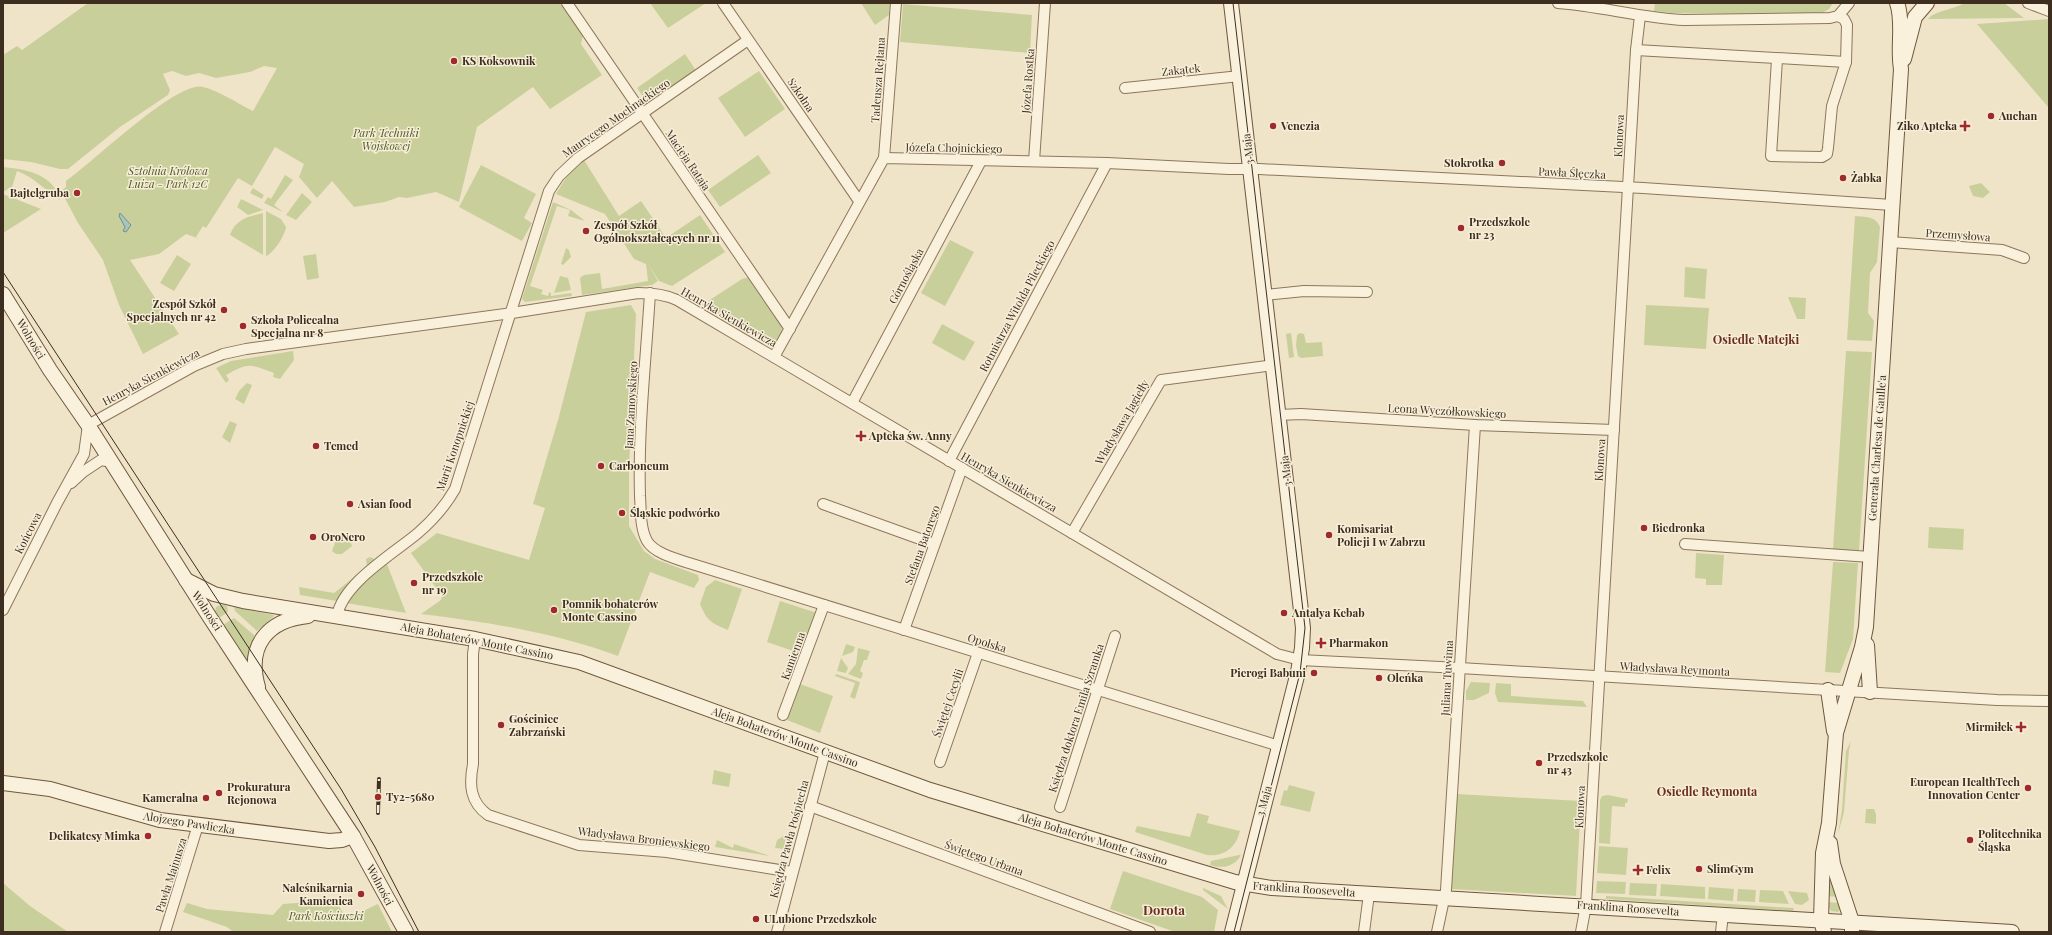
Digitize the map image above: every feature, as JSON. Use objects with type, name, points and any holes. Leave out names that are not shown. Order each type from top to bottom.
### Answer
[{"type":"street","name":"Macieja Rataja","points":[[567,3],[790,330]]},
{"type":"street","name":"Szkolna","points":[[723,3],[859,201]]},
{"type":"street","name":"Tadeusza Rejtana","points":[[884,158],[896,3]]},
{"type":"street","name":"Józefa Rostka","points":[[1034,161],[1044,3]]},
{"type":"street","name":"3 Maja","points":[[1231,3],[1266,295],[1303,628],[1300,660],[1232,932]]},
{"type":"street","points":[[1558,3],[1588,6],[1640,16],[1684,20],[1830,18],[1838,16],[1849,3]]},
{"type":"street","name":"Generała Charlesa de Gaulle'a","points":[[1822,926],[1823,853],[1829,823],[1835,740],[1839,720],[1862,647],[1866,628],[1900,69],[1898,54],[1900,15],[1897,3]]},
{"type":"street","name":"Generała Charlesa de Gaulle'a","points":[[1900,69],[1906,54],[1915,17],[1927,3]]},
{"type":"street","points":[[2028,3],[2049,11]]},
{"type":"street","points":[[2042,3],[2049,6]]},
{"type":"street","name":"Klonowa","points":[[1581,932],[1586,905],[1636,50],[1640,16]]},
{"type":"street","points":[[1777,59],[1771,156],[1822,157],[1827,154],[1832,106],[1846,62],[1847,25],[1844,19],[1838,16]]},
{"type":"street","name":"Maurycego Mochnackiego","points":[[512,313],[549,191],[559,176],[578,158],[748,40]]},
{"type":"street","points":[[1636,50],[1846,62]]},
{"type":"street","name":"Zakątek","points":[[1125,88],[1240,76]]},
{"type":"street","name":"Józefa Chojnickiego","points":[[884,158],[1107,163],[1229,169],[1251,168]]},
{"type":"street","points":[[774,357],[884,158]]},
{"type":"street","name":"Górnośląska","points":[[852,403],[981,161]]},
{"type":"street","name":"Rotmistrza Witolda Pileckiego","points":[[949,461],[1107,163]]},
{"type":"street","name":"Pawła Ślęczka","points":[[1251,168],[1628,188],[1892,205]]},
{"type":"street","name":"Przemysłowa","points":[[1890,242],[2002,250],[2024,258]]},
{"type":"street","points":[[1266,295],[1304,291],[1367,292]]},
{"type":"street","name":"Henryka Sienkiewicza","points":[[88,425],[184,371],[223,354],[246,349],[512,313],[606,297],[650,293],[664,294],[677,300],[1277,654],[1300,660]]},
{"type":"street","name":"Jana Zamoyskiego","points":[[650,293],[639,469],[642,524],[647,542],[657,550],[689,563]]},
{"type":"street","name":"Wolności","points":[[3,294],[50,370],[88,425],[209,616],[353,836],[406,932]]},
{"type":"street","name":"Marii Konopnickiej","points":[[337,616],[340,604],[351,589],[419,532],[449,500],[455,489],[512,313]]},
{"type":"street","name":"Władysława Jagiełły","points":[[1072,533],[1161,380],[1274,365]]},
{"type":"street","name":"Leona Wyczółkowskiego","points":[[1279,415],[1301,414],[1475,425],[1614,430]]},
{"type":"street","name":"Końcowa","points":[[3,610],[64,489],[84,454],[88,425]]},
{"type":"street","name":"Juliana Tuwima","points":[[1437,932],[1445,898],[1475,425]]},
{"type":"street","name":"Końcowa","points":[[64,489],[101,460],[112,462]]},
{"type":"street","name":"Stefana Batorego","points":[[904,630],[962,468]]},
{"type":"street","points":[[823,504],[934,544]]},
{"type":"street","points":[[1685,544],[1870,557]]},
{"type":"street","name":"Opolska","points":[[689,563],[1279,746]]},
{"type":"street","name":"Aleja Bohaterów Monte Cassino","points":[[186,580],[207,591],[233,598],[476,639],[539,652],[590,665],[825,752],[960,799],[1243,884]]},
{"type":"street","name":"Aleja Bohaterów Monte Cassino","points":[[209,616],[210,605],[214,601],[233,598]]},
{"type":"street","name":"Kamienna","points":[[784,715],[824,605]]},
{"type":"street","name":"Aleja Bohaterów Monte Cassino","points":[[263,698],[256,675],[256,654],[261,640],[267,631],[285,620],[322,614]]},
{"type":"street","points":[[1866,628],[1870,692]]},
{"type":"street","name":"Księdza doktora Emila Szramka","points":[[1060,807],[1116,636]]},
{"type":"street","name":"Władysława Broniewskiego","points":[[476,639],[473,654],[473,764],[470,777],[474,802],[488,815],[579,845],[667,852],[792,872]]},
{"type":"street","name":"Świętej Cecylii","points":[[940,762],[978,653]]},
{"type":"street","name":"Władysława Reymonta","points":[[1300,660],[1997,700],[2049,701]]},
{"type":"street","points":[[1828,690],[1835,740]]},
{"type":"street","name":"Księdza Pawła Pośpiecha","points":[[777,932],[825,752]]},
{"type":"street","name":"Alojzego Pawliczka","points":[[3,783],[50,789],[149,818],[329,841],[342,840],[353,836]]},
{"type":"street","name":"Świętego Urbana","points":[[810,806],[1150,932]]},
{"type":"street","name":"Generała Charlesa de Gaulle'a","points":[[1829,823],[1833,864],[1852,927]]},
{"type":"street","name":"Pawła Majnusza","points":[[165,932],[198,825]]},
{"type":"street","name":"Franklina Roosevelta","points":[[1243,884],[1272,888],[1724,914],[1822,926],[2012,932]]},
{"type":"street","points":[[1364,932],[1369,894]]},
{"type":"street","points":[[1720,932],[1724,914]]},
{"type":"green space","points":[[88,3],[560,3],[583,35],[581,44],[602,75],[550,109],[533,87],[477,127],[459,202],[436,192],[407,198],[399,197],[385,202],[354,207],[332,181],[317,198],[299,177],[304,164],[275,147],[252,186],[238,178],[206,228],[203,226],[196,237],[200,239],[186,234],[159,254],[130,260],[179,334],[143,354],[119,305],[103,260],[78,223],[61,191],[66,187],[66,181],[134,125],[174,96],[191,88],[203,87],[221,94],[253,111],[277,68],[264,66],[250,72],[216,78],[199,73],[186,76],[172,71],[163,74],[170,90],[168,95],[120,127],[68,169],[60,169],[31,162],[3,159],[3,55],[17,46],[22,50]]},
{"type":"green space","points":[[650,3],[706,3],[668,28]]},
{"type":"green space","points":[[861,3],[890,3],[889,15],[875,25]]},
{"type":"green space","points":[[1655,3],[1833,3],[1829,9],[1819,15],[1671,13],[1654,11]]},
{"type":"green space","points":[[1965,3],[2004,3],[2024,18],[1928,19],[1935,14]]},
{"type":"green space","points":[[903,4],[1032,15],[1030,53],[900,42]]},
{"type":"green space","points":[[2049,19],[2049,108],[1977,24]]},
{"type":"green space","points":[[685,54],[697,72],[649,105],[637,88]]},
{"type":"green space","points":[[759,71],[785,109],[745,137],[718,98]]},
{"type":"green space","points":[[758,155],[771,173],[720,207],[708,190]]},
{"type":"green space","points":[[584,160],[619,216],[641,201],[666,238],[700,215],[725,252],[672,286],[659,281],[648,264],[658,281],[652,285],[582,295],[580,278],[584,275],[600,273],[602,289],[648,281],[646,264],[634,259],[605,214],[556,194],[570,171]]},
{"type":"green space","points":[[481,165],[536,194],[524,218],[532,223],[522,241],[459,207]]},
{"type":"green space","points":[[3,167],[20,169],[38,174],[52,184],[57,191],[60,200],[35,181],[17,171],[12,187],[3,192]]},
{"type":"green space","points":[[285,175],[293,180],[274,205],[283,212],[264,203],[268,197],[271,199]]},
{"type":"green space","points":[[1981,183],[1990,192],[1983,198],[1973,196],[1969,186]]},
{"type":"green space","points":[[253,188],[264,195],[262,199],[250,193]]},
{"type":"green space","points":[[302,193],[312,202],[296,220],[286,215]]},
{"type":"green space","points":[[3,194],[41,209],[3,233]]},
{"type":"green space","points":[[241,199],[263,210],[248,215],[237,207]]},
{"type":"green space","points":[[553,202],[571,210],[585,221],[568,216],[570,210],[557,206],[530,286],[543,290],[541,294],[548,296],[549,292],[551,293],[551,296],[571,293],[572,296],[525,302],[522,299]]},
{"type":"green space","points":[[266,211],[281,219],[286,227],[279,243],[266,256]]},
{"type":"green space","points":[[263,213],[263,255],[230,235],[235,225],[239,222]]},
{"type":"green space","points":[[1855,216],[1873,219],[1880,227],[1877,262],[1870,273],[1868,313],[1874,321],[1872,341],[1847,340]]},
{"type":"green space","points":[[950,240],[974,252],[945,306],[921,293]]},
{"type":"green space","points":[[566,248],[569,250],[571,257],[563,265],[561,264]]},
{"type":"green space","points":[[316,254],[319,278],[307,280],[303,256]]},
{"type":"green space","points":[[177,255],[191,264],[174,291],[160,283]]},
{"type":"green space","points":[[1685,267],[1707,269],[1705,299],[1684,297]]},
{"type":"green space","points":[[560,276],[568,278],[571,290],[554,293]]},
{"type":"green space","points":[[749,277],[781,324],[782,331],[775,343],[772,345],[702,305],[742,279]]},
{"type":"green space","points":[[1788,297],[1806,298],[1805,319],[1797,319]]},
{"type":"green space","points":[[631,305],[636,314],[629,468],[629,526],[644,551],[655,559],[698,575],[699,580],[694,588],[650,572],[618,656],[570,641],[521,629],[421,614],[441,600],[442,596],[411,553],[437,533],[529,560],[545,508],[533,504],[558,420],[586,312]]},
{"type":"green space","points":[[1646,305],[1709,308],[1706,349],[1644,345]]},
{"type":"green space","points":[[942,324],[975,342],[964,361],[932,343]]},
{"type":"green space","points":[[1291,333],[1294,357],[1289,358],[1286,334]]},
{"type":"green space","points":[[1300,333],[1304,334],[1306,343],[1322,342],[1323,356],[1301,358],[1298,356],[1296,346],[1297,335]]},
{"type":"green space","points":[[293,351],[294,360],[280,379],[273,377],[274,373],[254,366],[245,366],[226,375],[229,380],[226,383],[216,368],[231,361]]},
{"type":"green space","points":[[1846,351],[1872,352],[1859,551],[1833,549]]},
{"type":"green space","points":[[247,383],[252,385],[244,404],[235,399],[239,391]]},
{"type":"green space","points":[[230,421],[237,424],[230,443],[222,437]]},
{"type":"green space","points":[[1929,527],[1964,529],[1963,550],[1928,548]]},
{"type":"green space","points":[[337,537],[351,543],[352,546],[342,554],[336,554],[332,551]]},
{"type":"green space","points":[[1696,553],[1724,555],[1722,585],[1706,585],[1706,579],[1695,578]]},
{"type":"green space","points":[[370,557],[375,559],[376,562],[337,601],[300,595],[299,587],[334,593],[367,567],[366,559]]},
{"type":"green space","points":[[1833,562],[1858,563],[1853,639],[1840,673],[1825,672]]},
{"type":"green space","points":[[387,564],[406,613],[346,603],[362,584]]},
{"type":"green space","points":[[715,580],[742,589],[728,630],[710,621],[700,604],[706,587]]},
{"type":"green space","points":[[780,601],[817,613],[798,659],[796,652],[767,642]]},
{"type":"green space","points":[[223,604],[227,606],[228,612],[219,618],[215,611],[216,607]]},
{"type":"green space","points":[[234,607],[274,616],[257,631],[235,611]]},
{"type":"green space","points":[[234,618],[255,636],[247,659],[245,659],[223,625]]},
{"type":"green space","points":[[846,644],[855,647],[853,652],[842,656]]},
{"type":"green space","points":[[858,648],[870,651],[867,660],[864,660],[860,671],[863,673],[861,679],[848,674],[856,664]]},
{"type":"green space","points":[[841,658],[848,668],[846,673],[837,671]]},
{"type":"green space","points":[[836,674],[860,682],[855,699],[850,697],[855,683],[835,676]]},
{"type":"green space","points":[[1471,682],[1490,683],[1489,693],[1474,700],[1466,700],[1466,691]]},
{"type":"green space","points":[[1496,683],[1511,684],[1511,696],[1583,701],[1587,707],[1498,702],[1495,693]]},
{"type":"green space","points":[[800,684],[833,696],[820,733],[787,720]]},
{"type":"green space","points":[[1851,741],[1844,812],[1838,834],[1842,810],[1846,751]]},
{"type":"green space","points":[[714,770],[731,774],[729,787],[712,784]]},
{"type":"green space","points":[[1289,785],[1315,792],[1310,812],[1280,805],[1284,790],[1287,791]]},
{"type":"green space","points":[[1457,794],[1581,801],[1576,896],[1451,889]]},
{"type":"green space","points":[[1608,795],[1628,799],[1627,803],[1625,803],[1625,807],[1612,806],[1610,844],[1599,843],[1600,800],[1602,796]]},
{"type":"green space","points":[[1866,809],[1874,809],[1876,814],[1876,824],[1865,823]]},
{"type":"green space","points":[[1197,813],[1209,816],[1207,823],[1240,831],[1236,842],[1229,850],[1224,853],[1207,855],[1135,832],[1137,826],[1190,837]]},
{"type":"green space","points":[[787,834],[784,849],[775,848],[777,840]]},
{"type":"green space","points":[[717,840],[733,848],[734,844],[770,856],[715,847]]},
{"type":"green space","points":[[1599,846],[1628,848],[1626,875],[1597,873]]},
{"type":"green space","points":[[1241,855],[1235,862],[1228,866],[1219,867],[1210,865],[1211,861]]},
{"type":"green space","points":[[1123,871],[1202,897],[1218,910],[1214,932],[1175,932],[1110,909]]},
{"type":"green space","points":[[1597,881],[1626,882],[1625,894],[1596,893]]},
{"type":"green space","points":[[1829,882],[1832,882],[1839,897],[1826,896]]},
{"type":"green space","points":[[3,883],[30,906],[68,932],[3,932]]},
{"type":"green space","points":[[1630,883],[1657,884],[1656,896],[1629,895]]},
{"type":"green space","points":[[1661,884],[1705,887],[1705,899],[1660,896]]},
{"type":"green space","points":[[1709,887],[1734,889],[1733,901],[1708,899]]},
{"type":"green space","points":[[1203,888],[1221,896],[1228,909],[1203,890]]},
{"type":"green space","points":[[1738,889],[1756,890],[1755,902],[1737,901]]},
{"type":"green space","points":[[1760,890],[1783,891],[1789,904],[1759,902]]},
{"type":"green space","points":[[1788,891],[1807,893],[1809,900],[1802,905],[1795,904]]},
{"type":"green space","points":[[1606,896],[1794,908],[1793,911],[1606,899]]},
{"type":"green space","name":"Park Kościuszki","points":[[336,900],[346,919],[378,904],[392,932],[233,932],[227,927],[183,912],[187,903],[207,909],[273,915],[283,904]]},
{"type":"green space","points":[[1826,902],[1841,903],[1841,909],[1838,912],[1831,911]]},
{"type":"water","points":[[120,213],[131,225],[126,232],[123,231],[125,227],[119,216]]},
{"type":"tram line","points":[[1233,3],[1305,628],[1300,673],[1234,932]]},
{"type":"tram line","points":[[3,272],[341,789],[375,847],[419,932]]},
{"type":"railway","points":[[378,813],[379,779]]},
{"type":"place","name":"KS Koksownik","points":[[454,61]]},
{"type":"place","name":"Auchan","points":[[1991,116]]},
{"type":"place","name":"Venezia","points":[[1273,126]]},
{"type":"place","name":"Ziko Apteka","points":[[1965,126]]},
{"type":"place","name":"Stokrotka","points":[[1502,163]]},
{"type":"place","name":"Żabka","points":[[1843,178]]},
{"type":"place","name":"Bajtelgruba","points":[[77,193]]},
{"type":"place","name":"Przedszkole nr 23","points":[[1461,228]]},
{"type":"place","name":"Zespół Szkół Ogólnokształcących nr 11","points":[[586,231]]},
{"type":"place","name":"Zespół Szkół Specjalnych nr 42","points":[[224,310]]},
{"type":"place","name":"Szkoła Policealna Specjalna nr 8","points":[[243,326]]},
{"type":"place","name":"Apteka św. Anny","points":[[861,436]]},
{"type":"place","name":"Temed","points":[[316,446]]},
{"type":"place","name":"Carboneum","points":[[601,466]]},
{"type":"place","name":"Asian food","points":[[350,504]]},
{"type":"place","name":"Śląskie podwórko","points":[[622,513]]},
{"type":"place","name":"Biedronka","points":[[1644,528]]},
{"type":"place","name":"Komisariat Policji I w Zabrzu","points":[[1329,535]]},
{"type":"place","name":"OroNero","points":[[313,537]]},
{"type":"place","name":"Przedszkole nr 19","points":[[414,583]]},
{"type":"place","name":"Pomnik bohaterów Monte Cassino","points":[[554,610]]},
{"type":"place","name":"Antalya Kebab","points":[[1284,613]]},
{"type":"place","name":"Pharmakon","points":[[1321,643]]},
{"type":"place","name":"Pierogi Babuni","points":[[1314,673]]},
{"type":"place","name":"Oleńka","points":[[1379,678]]},
{"type":"place","name":"Gościniec Zabrzański","points":[[501,725]]},
{"type":"place","name":"Mirmiłek","points":[[2021,727]]},
{"type":"place","name":"Przedszkole nr 43","points":[[1539,763]]},
{"type":"place","name":"European HealthTech Innovation Center","points":[[2028,788]]},
{"type":"place","name":"Prokuratura Rejonowa","points":[[219,793]]},
{"type":"place","name":"Ty2-5680","points":[[378,797]]},
{"type":"place","name":"Kameralna","points":[[206,798]]},
{"type":"place","name":"Delikatesy Mimka","points":[[148,836]]},
{"type":"place","name":"Politechnika Śląska","points":[[1970,840]]},
{"type":"place","name":"SlimGym","points":[[1699,869]]},
{"type":"place","name":"Felix","points":[[1638,870]]},
{"type":"place","name":"Naleśnikarnia Kamienica","points":[[361,894]]},
{"type":"place","name":"ULubione Przedszkole","points":[[756,919]]},
{"type":"district","name":"Osiedle Matejki","points":[[1756,340]]},
{"type":"district","name":"Osiedle Reymonta","points":[[1707,792]]},
{"type":"district","name":"Dorota","points":[[1164,910]]},
{"type":"park label","name":"Park Techniki Wojskowej","points":[[386,139]]},
{"type":"park label","name":"Sztolnia Królowa Luiza - Park 12C","points":[[168,177]]}]
